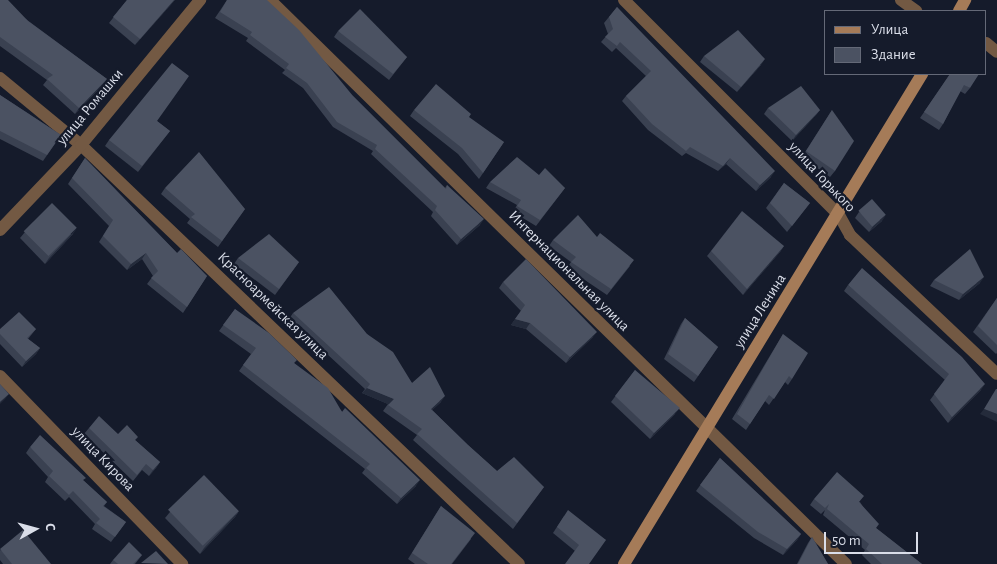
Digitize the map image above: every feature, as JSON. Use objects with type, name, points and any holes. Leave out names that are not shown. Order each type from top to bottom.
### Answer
[{"type":"street","name":"улица Ромашки","points":[[0,230],[81,145],[200,0]]},
{"type":"street","name":"Интернациональная улица","points":[[270,0],[705,429],[846,564]]},
{"type":"street","name":"улица Горького","points":[[624,0],[839,215],[850,235],[997,374]]},
{"type":"street","points":[[901,0],[915,10]]},
{"type":"street","points":[[987,44],[997,52]]},
{"type":"street","name":"улица Ленина","points":[[624,564],[705,429],[839,215],[921,75]]},
{"type":"street","name":"Красноармейская улица","points":[[0,78],[81,145],[519,564]]},
{"type":"street","name":"улица Кирова","points":[[0,376],[182,564]]},
{"type":"building","points":[[0,0],[8,0],[28,21],[107,79],[79,108],[47,79],[53,75],[0,37]]},
{"type":"building","points":[[127,0],[174,0],[140,39],[113,17]]},
{"type":"building","points":[[227,0],[267,0],[299,30],[353,96],[446,189],[447,185],[484,219],[461,239],[435,210],[437,206],[375,149],[377,145],[337,122],[307,83],[286,68],[289,64],[250,35],[252,32],[220,12]]},
{"type":"building","points":[[617,7],[775,171],[760,185],[730,158],[723,166],[690,147],[686,151],[652,124],[626,96],[651,71],[620,42],[617,46],[605,37],[613,29],[609,17]]},
{"type":"building","points":[[360,9],[407,57],[393,74],[338,31]]},
{"type":"building","points":[[738,30],[765,59],[741,87],[704,56]]},
{"type":"building","points":[[172,63],[189,76],[157,121],[170,131],[142,166],[109,140]]},
{"type":"building","points":[[949,75],[978,75],[970,88],[964,85],[943,124],[924,112]]},
{"type":"building","points":[[436,84],[471,114],[469,117],[504,142],[483,173],[462,148],[414,110]]},
{"type":"building","points":[[801,86],[820,110],[796,135],[768,108]]},
{"type":"building","points":[[0,95],[61,135],[47,155],[0,131]]},
{"type":"building","points":[[832,110],[854,141],[835,171],[806,151]]},
{"type":"building","points":[[199,152],[245,209],[222,241],[191,217],[195,214],[165,188]]},
{"type":"building","points":[[517,157],[539,175],[545,168],[565,188],[540,220],[517,206],[521,200],[490,182]]},
{"type":"building","points":[[85,158],[177,253],[181,249],[207,276],[187,307],[151,278],[158,271],[146,253],[131,264],[103,236],[113,220],[72,178]]},
{"type":"building","points":[[784,183],[810,203],[792,226],[770,203]]},
{"type":"building","points":[[872,199],[886,215],[872,227],[858,211]]},
{"type":"building","points":[[52,203],[77,228],[48,256],[24,231]]},
{"type":"building","points":[[742,211],[784,246],[747,289],[711,251]]},
{"type":"building","points":[[578,215],[597,237],[600,233],[634,260],[611,289],[571,262],[576,257],[553,240]]},
{"type":"building","points":[[269,234],[299,262],[279,289],[238,258]]},
{"type":"building","points":[[970,249],[984,277],[963,294],[934,280]]},
{"type":"building","points":[[526,259],[597,332],[570,357],[530,323],[515,319],[525,305],[503,282]]},
{"type":"building","points":[[862,268],[962,357],[985,384],[952,417],[934,394],[949,374],[848,285]]},
{"type":"building","points":[[329,287],[367,334],[393,352],[412,383],[430,367],[445,396],[431,409],[468,445],[497,471],[514,457],[544,487],[517,523],[417,434],[422,429],[388,405],[394,399],[367,388],[370,384],[293,313]]},
{"type":"building","points":[[997,298],[997,345],[978,326]]},
{"type":"building","points":[[235,309],[269,333],[297,360],[294,363],[328,388],[342,412],[345,408],[420,480],[401,498],[366,468],[370,464],[243,365],[256,348],[223,325]]},
{"type":"building","points":[[19,312],[36,329],[27,338],[40,348],[26,361],[0,334],[0,329]]},
{"type":"building","points":[[685,318],[718,347],[698,376],[668,354]]},
{"type":"building","points":[[783,334],[808,353],[792,379],[789,376],[774,399],[769,395],[750,424],[737,414]]},
{"type":"building","points":[[635,370],[680,408],[654,433],[615,396]]},
{"type":"building","points":[[0,384],[9,394],[0,402]]},
{"type":"building","points":[[997,389],[997,414],[984,409]]},
{"type":"building","points":[[99,416],[118,434],[127,425],[138,437],[135,440],[160,462],[153,470],[146,464],[137,475],[89,428]]},
{"type":"building","points":[[40,435],[86,478],[83,480],[107,502],[103,506],[126,522],[115,537],[96,523],[100,519],[73,491],[69,495],[49,476],[53,471],[30,447]]},
{"type":"building","points":[[720,458],[801,534],[787,549],[758,532],[700,485]]},
{"type":"building","points":[[837,472],[864,496],[859,502],[879,524],[876,528],[922,564],[882,564],[866,549],[869,544],[827,509],[829,504],[825,508],[814,499]]},
{"type":"building","points":[[204,475],[239,511],[203,546],[168,510]]},
{"type":"building","points":[[441,506],[475,533],[451,564],[428,564],[412,553]]},
{"type":"building","points":[[568,510],[606,540],[589,564],[565,564],[579,545],[557,527]]},
{"type":"building","points":[[23,530],[51,564],[12,564],[0,549]]},
{"type":"building","points":[[812,537],[828,564],[798,564]]},
{"type":"building","points":[[129,542],[142,555],[133,564],[118,564],[113,560]]},
{"type":"building","points":[[156,551],[168,564],[141,563]]}]
